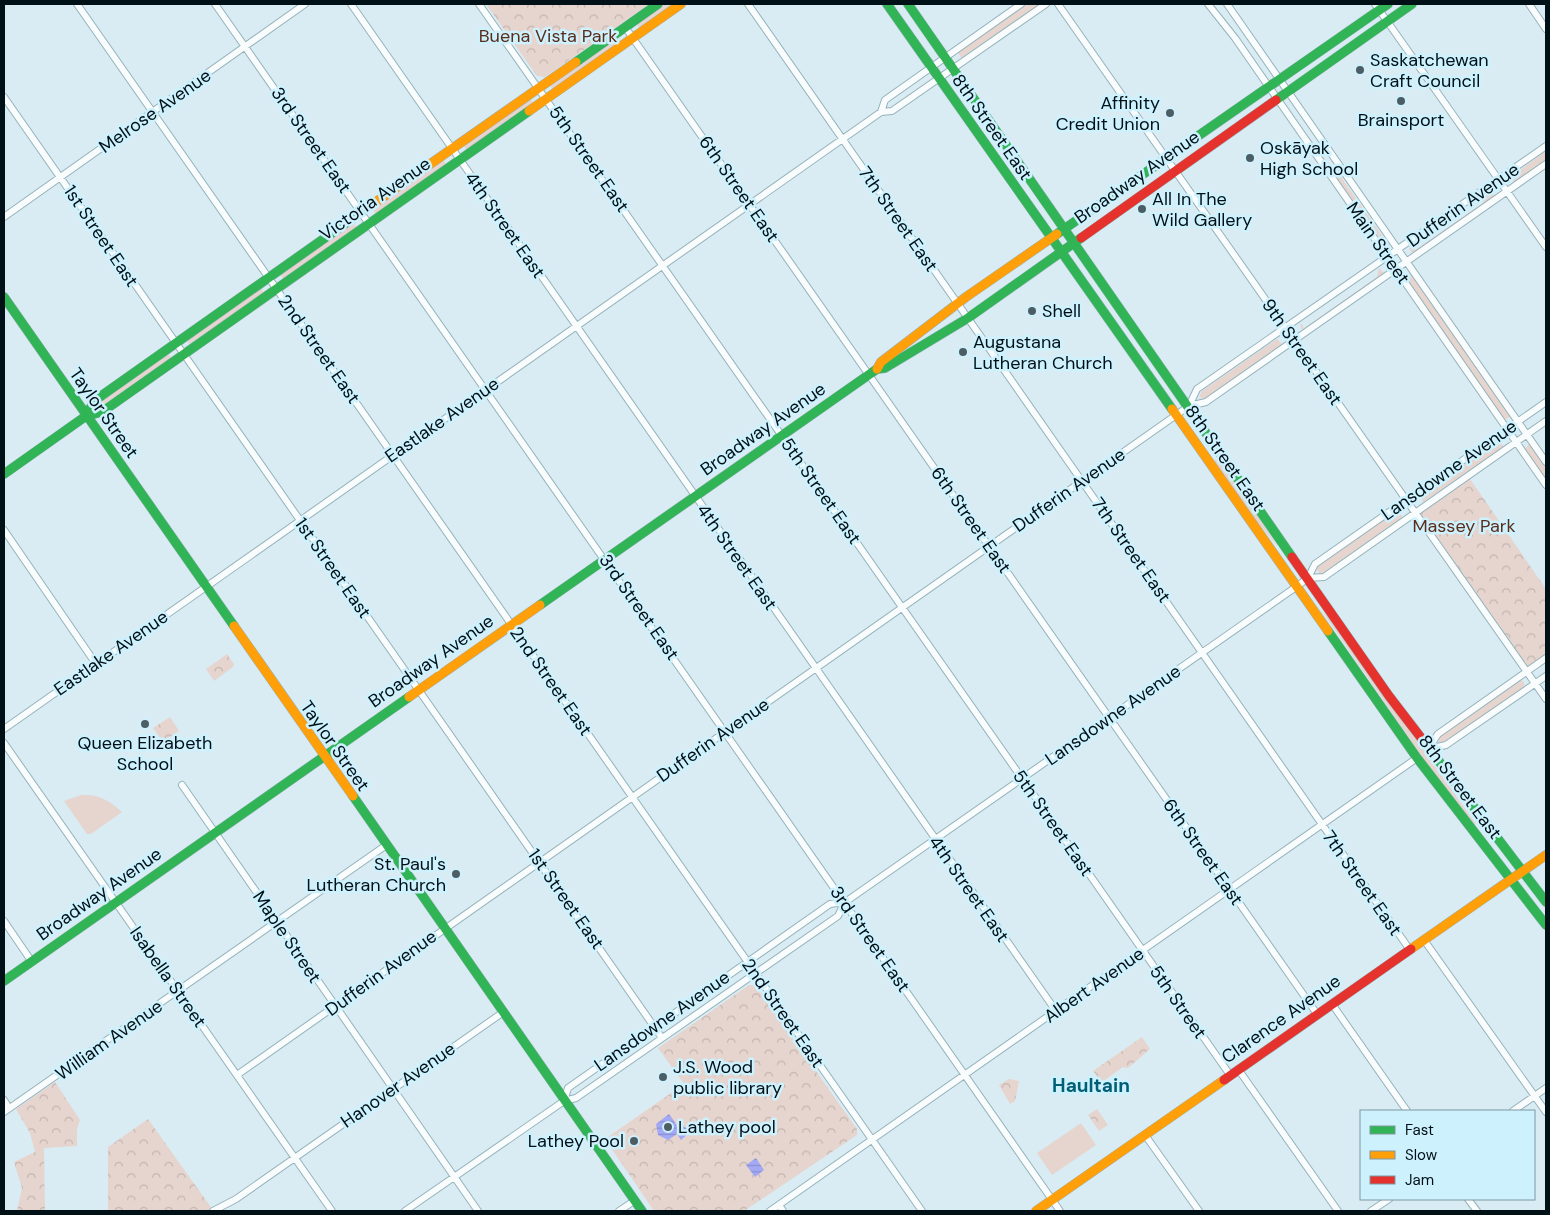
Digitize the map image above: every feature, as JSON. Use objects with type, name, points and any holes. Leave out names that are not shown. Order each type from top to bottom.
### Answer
[{"type":"main road","name":"Victoria Avenue","points":[[86,416],[94,401],[658,4]]},
{"type":"main road","name":"Victoria Avenue","points":[[4,474],[86,416],[102,412],[681,4]]},
{"type":"main road","name":"8th Street East","points":[[886,4],[1417,758],[1546,925]]},
{"type":"main road","name":"8th Street East","points":[[908,4],[1428,749],[1546,902]]},
{"type":"main road","name":"Broadway Avenue","points":[[873,372],[880,362],[957,304],[1269,87],[1377,7],[1388,4]]},
{"type":"main road","name":"Broadway Avenue","points":[[4,981],[418,689],[873,372],[885,368],[968,318],[1074,241],[1412,4]]},
{"type":"main road","name":"Taylor Street","points":[[4,297],[289,709],[642,1211]]},
{"type":"main road","name":"Clarence Avenue","points":[[1036,1211],[1546,855]]},
{"type":"street","name":"2nd Street East","points":[[77,4],[922,1211]]},
{"type":"street","name":"3rd Street East","points":[[215,4],[1060,1211]]},
{"type":"street","name":"Melrose Avenue","points":[[4,217],[305,4]]},
{"type":"street","name":"4th Street East","points":[[351,4],[1056,1011]]},
{"type":"street","name":"5th Street East","points":[[479,4],[1110,905]]},
{"type":"street","name":"7th Street East","points":[[748,4],[1410,950]]},
{"type":"street","name":"Eastlake Avenue","points":[[881,112],[885,100],[1021,4]]},
{"type":"street","name":"Eastlake Avenue","points":[[4,729],[750,203],[881,112],[892,111],[1046,4]]},
{"type":"street","name":"9th Street East","points":[[1058,4],[1546,699]]},
{"type":"street","name":"Main Street","points":[[1208,4],[1269,87],[1546,485]]},
{"type":"street","name":"Main Street","points":[[1227,4],[1546,462]]},
{"type":"street","points":[[1529,4],[1546,29]]},
{"type":"street","points":[[1377,7],[1546,247]]},
{"type":"street","name":"6th Street East","points":[[625,27],[873,372],[990,546],[1317,1014]]},
{"type":"street","name":"1st Street East","points":[[4,97],[662,1038]]},
{"type":"street","name":"Dufferin Avenue","points":[[1189,406],[1197,389],[1546,146]]},
{"type":"street","name":"Dufferin Avenue","points":[[237,1075],[443,928],[1189,406],[1206,402],[1546,164]]},
{"type":"street","name":"Lansdowne Avenue","points":[[564,1101],[568,1088],[830,904],[845,902],[1296,588],[1308,578],[1315,564],[1546,402]]},
{"type":"street","name":"Lansdowne Avenue","points":[[1308,578],[1324,576],[1546,421]]},
{"type":"street","points":[[4,530],[96,664]]},
{"type":"street","points":[[1428,749],[1438,734],[1546,658]]},
{"type":"street","points":[[1428,749],[1446,745],[1546,676]]},
{"type":"street","name":"Isabella Street","points":[[4,743],[332,1211]]},
{"type":"street","name":"Albert Avenue","points":[[770,1211],[1417,758]]},
{"type":"street","name":"Maple Street","points":[[182,784],[334,1006],[478,1211]]},
{"type":"street","name":"William Avenue","points":[[7,1110],[386,846]]},
{"type":"street","name":"Lansdowne Avenue","points":[[405,1211],[564,1101],[576,1098],[838,916],[845,902]]},
{"type":"street","name":"5th Street","points":[[1110,905],[1230,1075]]},
{"type":"street","points":[[4,921],[32,962]]},
{"type":"street","name":"7th Street East","points":[[1424,940],[1546,1112]]},
{"type":"street","points":[[1332,1004],[1406,1110]]},
{"type":"street","name":"Hanover Avenue","points":[[212,1211],[236,1199],[502,1012]]},
{"type":"street","points":[[1238,1069],[1338,1211]]},
{"type":"street","points":[[1514,1110],[1546,1088]]},
{"type":"street","points":[[4,1100],[7,1110]]},
{"type":"street","points":[[1145,1135],[1199,1211]]},
{"type":"street","points":[[1372,1211],[1388,1200]]},
{"type":"street","points":[[1469,1200],[1477,1211]]},
{"type":"street","points":[[619,1211],[634,1201]]},
{"type":"street","points":[[779,1205],[784,1211]]},
{"type":"green space","name":"Buena Vista Park","points":[[486,4],[649,4],[545,77],[537,76]]},
{"type":"green space","points":[[664,4],[677,4],[639,29],[637,23]]},
{"type":"green space","points":[[1027,4],[1041,4],[961,58],[958,52]]},
{"type":"green space","points":[[616,38],[620,43],[552,89],[550,84]]},
{"type":"green space","points":[[530,99],[534,103],[466,150],[464,146]]},
{"type":"green space","points":[[1316,149],[1339,174],[1389,246],[1387,248]]},
{"type":"green space","points":[[1546,151],[1546,162],[1514,183],[1511,177]]},
{"type":"green space","points":[[443,160],[447,165],[375,214],[373,209]]},
{"type":"green space","points":[[1493,191],[1495,197],[1412,253],[1409,248],[1413,246],[1415,250],[1483,203],[1483,196]]},
{"type":"green space","points":[[353,223],[357,228],[283,279],[280,274]]},
{"type":"green space","points":[[1379,268],[1385,274],[1302,330],[1300,324],[1303,325],[1303,329],[1377,277]]},
{"type":"green space","points":[[1408,273],[1411,274],[1510,417],[1504,420],[1405,277]]},
{"type":"green space","points":[[261,288],[264,293],[189,344],[187,340]]},
{"type":"green space","points":[[1277,339],[1283,345],[1205,399],[1199,397],[1202,391]]},
{"type":"green space","points":[[169,354],[171,358],[100,407],[97,404]]},
{"type":"green space","points":[[1499,440],[1504,447],[1423,502],[1420,495]]},
{"type":"green space","points":[[1529,444],[1546,467],[1546,480],[1525,449]]},
{"type":"green space","points":[[1216,459],[1233,479],[1278,547],[1257,522],[1214,461]]},
{"type":"green space","name":"Massey Park","points":[[1468,476],[1546,589],[1546,658],[1527,671],[1415,513]]},
{"type":"green space","points":[[1398,510],[1403,518],[1320,575],[1316,567]]},
{"type":"green space","points":[[1322,611],[1334,623],[1476,824],[1474,825],[1436,777]]},
{"type":"green space","points":[[227,654],[234,664],[233,667],[214,681],[206,669]]},
{"type":"green space","points":[[1520,681],[1524,681],[1524,687],[1443,743],[1439,742],[1440,737]]},
{"type":"green space","points":[[170,717],[179,731],[163,742],[153,728]]},
{"type":"green space","points":[[81,795],[103,799],[113,804],[122,812],[91,834],[87,834],[64,801]]},
{"type":"green space","points":[[749,985],[755,985],[857,1129],[857,1135],[744,1211],[654,1211],[605,1139],[684,1084],[658,1048]]},
{"type":"green space","points":[[1142,1037],[1150,1049],[1128,1068],[1123,1067],[1102,1082],[1093,1071]]},
{"type":"green space","points":[[1009,1079],[1019,1081],[1015,1101],[1010,1104],[999,1085]]},
{"type":"green space","points":[[55,1082],[80,1120],[77,1129],[77,1146],[44,1148],[45,1211],[17,1211],[22,1188],[14,1162],[35,1152],[30,1133],[16,1109]]},
{"type":"green space","points":[[1097,1109],[1108,1125],[1099,1131],[1088,1115]]},
{"type":"green space","points":[[148,1119],[213,1210],[108,1211],[108,1147]]},
{"type":"green space","points":[[1081,1123],[1096,1145],[1052,1175],[1037,1153]]},
{"type":"water","name":"Lathey pool","points":[[669,1114],[679,1128],[683,1126],[688,1129],[689,1133],[681,1140],[677,1134],[668,1140],[658,1135],[656,1124]]},
{"type":"water","points":[[756,1158],[764,1170],[755,1177],[746,1165]]},
{"type":"traffic: fast","points":[[576,62],[658,4]]},
{"type":"traffic: fast","points":[[887,4],[1172,409]]},
{"type":"traffic: fast","points":[[908,4],[1292,557]]},
{"type":"traffic: fast","points":[[1057,234],[1388,4]]},
{"type":"traffic: fast","points":[[1276,100],[1412,4]]},
{"type":"traffic: fast","points":[[4,474],[86,416],[102,412],[529,111]]},
{"type":"traffic: fast","points":[[86,416],[94,401],[373,204]]},
{"type":"traffic: fast","points":[[540,605],[877,369],[885,368],[968,318],[1081,238]]},
{"type":"traffic: fast","points":[[4,297],[234,626]]},
{"type":"traffic: fast","points":[[1328,631],[1417,758],[1546,925]]},
{"type":"traffic: fast","points":[[4,981],[409,697]]},
{"type":"traffic: fast","points":[[1422,739],[1546,902]]},
{"type":"traffic: fast","points":[[353,796],[642,1211]]},
{"type":"traffic: slow","points":[[529,111],[681,4]]},
{"type":"traffic: slow","points":[[373,204],[576,62]]},
{"type":"traffic: slow","points":[[877,369],[881,362],[966,297],[1057,234]]},
{"type":"traffic: slow","points":[[1172,409],[1328,631]]},
{"type":"traffic: slow","points":[[409,697],[540,605]]},
{"type":"traffic: slow","points":[[234,626],[353,796]]},
{"type":"traffic: slow","points":[[1411,949],[1546,855]]},
{"type":"traffic: slow","points":[[1036,1211],[1224,1080]]},
{"type":"traffic: jam","points":[[1081,238],[1276,100]]},
{"type":"traffic: jam","points":[[1292,557],[1389,696],[1422,739]]},
{"type":"traffic: jam","points":[[1224,1080],[1411,949]]},
{"type":"place","name":"Saskatchewan Craft Council","points":[[1360,70]]},
{"type":"place","name":"Brainsport","points":[[1401,101]]},
{"type":"place","name":"Affinity Credit Union","points":[[1170,113]]},
{"type":"place","name":"Oskāyak High School","points":[[1250,158]]},
{"type":"place","name":"All In The Wild Gallery","points":[[1142,209]]},
{"type":"place","name":"Shell","points":[[1032,311]]},
{"type":"place","name":"Augustana Lutheran Church","points":[[963,352]]},
{"type":"place","name":"Queen Elizabeth School","points":[[145,724]]},
{"type":"place","name":"St. Paul's Lutheran Church","points":[[456,874]]},
{"type":"place","name":"J.S. Wood public library","points":[[663,1077]]},
{"type":"place","name":"Lathey pool","points":[[668,1127]]},
{"type":"place","name":"Lathey Pool","points":[[634,1141]]},
{"type":"district","name":"Haultain","points":[[1091,1085]]}]
